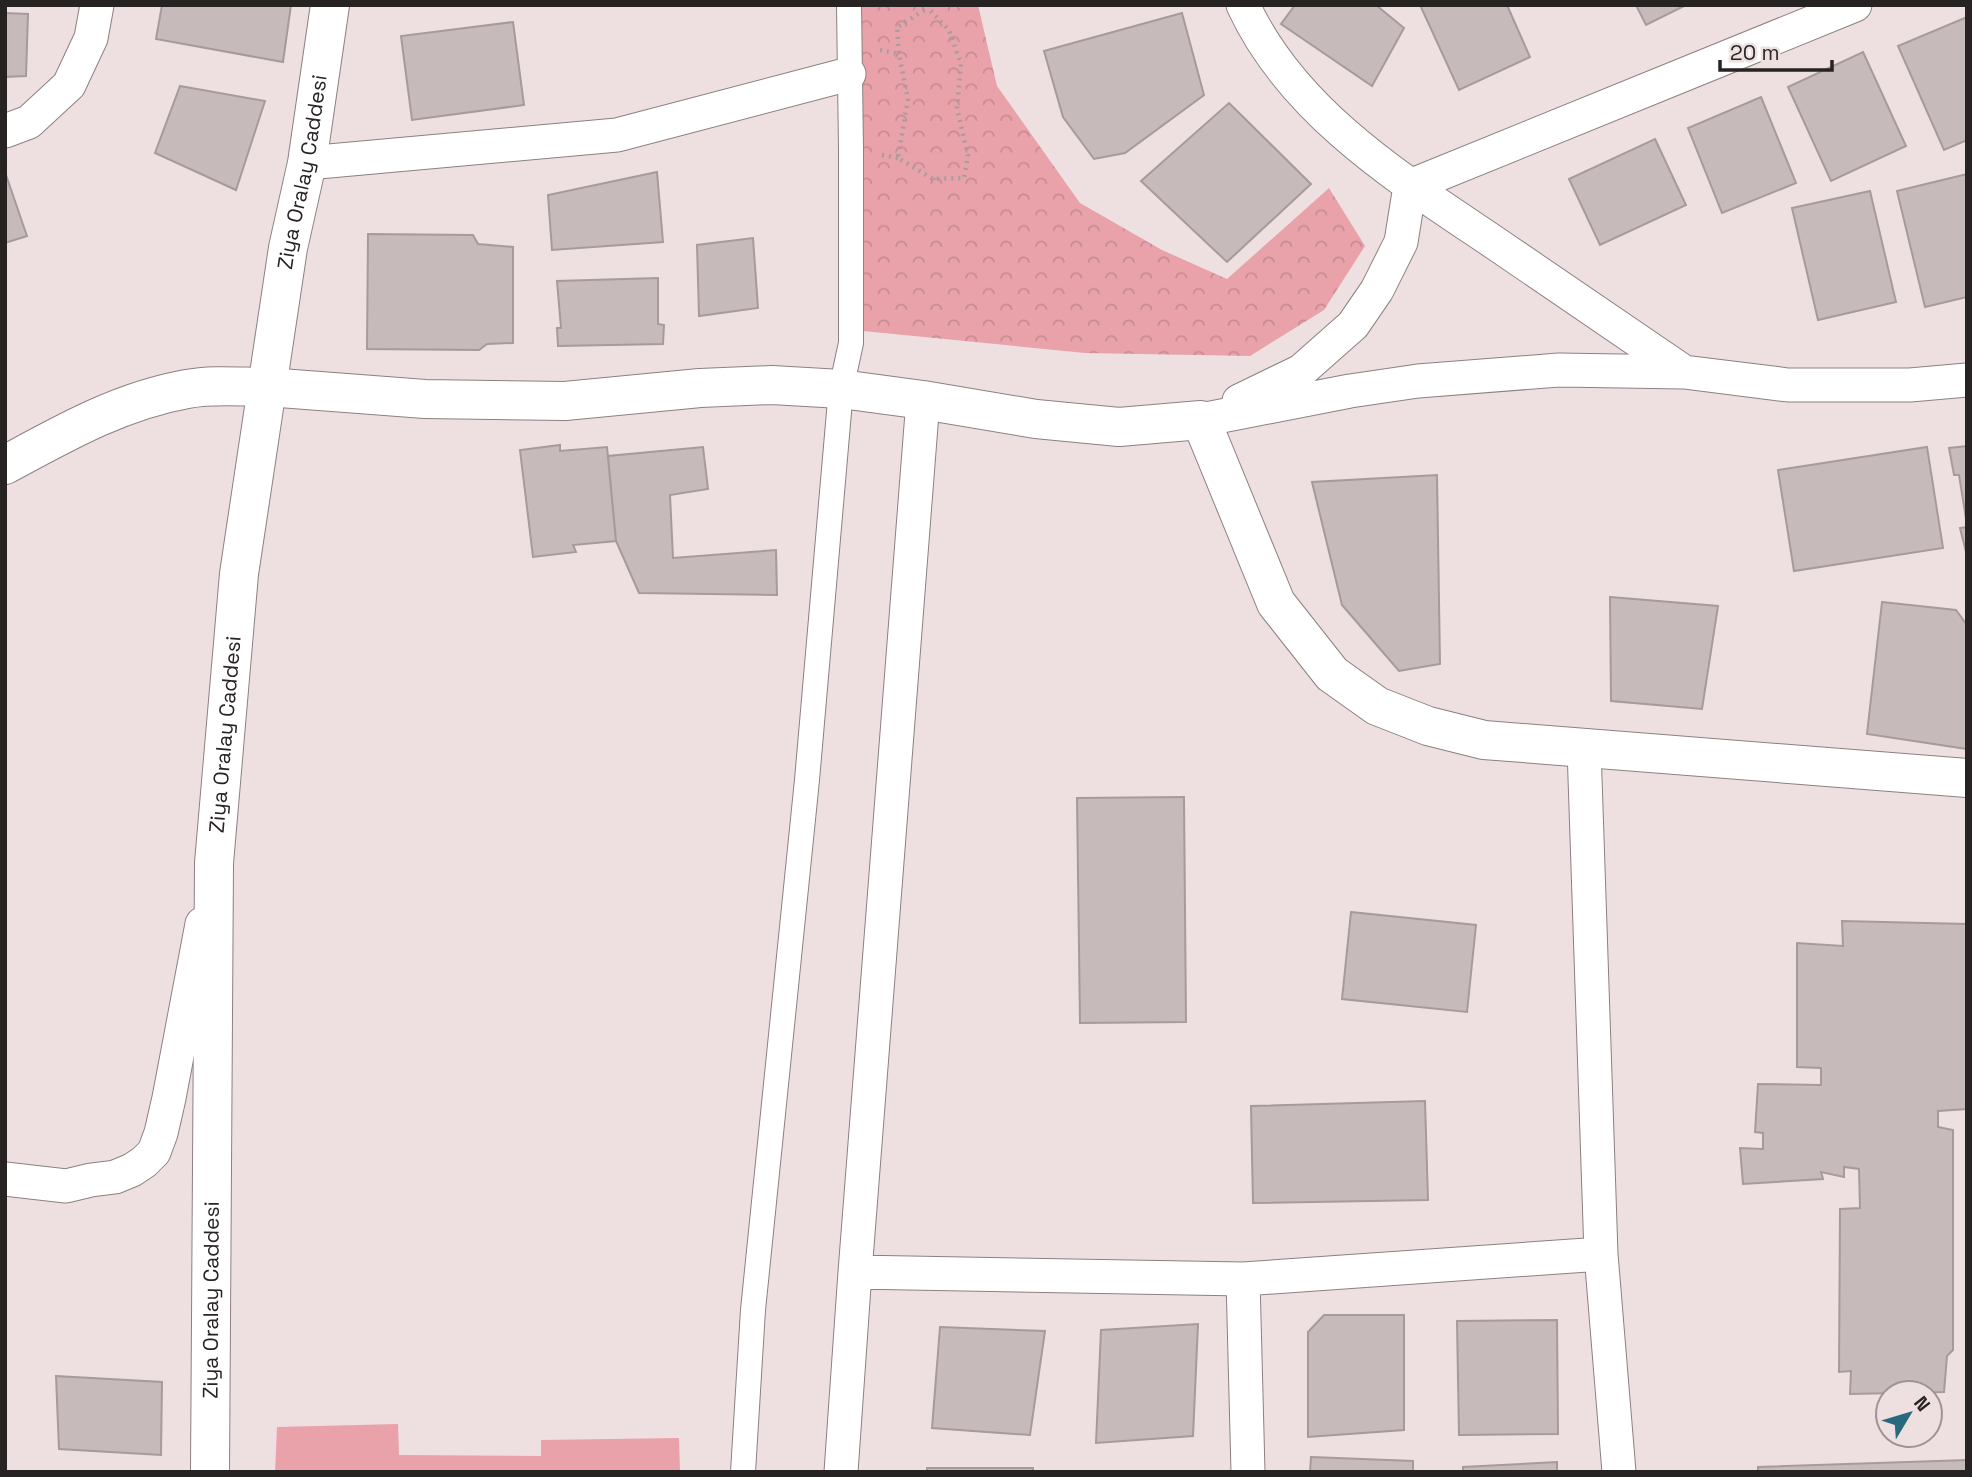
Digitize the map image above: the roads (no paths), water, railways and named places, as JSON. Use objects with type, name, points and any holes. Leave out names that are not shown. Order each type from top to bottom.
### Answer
[{"type":"main road","name":"Ziya Oralay Caddesi","points":[[210,1472],[214,863],[239,574],[288,248],[307,163],[330,5]]},
{"type":"main road","points":[[5,465],[80,425],[134,402],[190,388],[267,387],[425,399],[565,401],[700,388],[772,385],[841,389],[1036,419],[1119,427],[1201,420],[1276,603],[1332,674],[1377,706],[1427,726],[1484,740],[1967,778]]},
{"type":"street","points":[[5,131],[29,122],[69,85],[90,38],[97,5]]},
{"type":"street","points":[[743,1472],[753,1310],[807,780],[841,389],[851,343],[849,5]]},
{"type":"street","points":[[1243,5],[1255,32],[1293,84],[1363,150],[1410,186],[1684,372]]},
{"type":"street","points":[[1410,186],[1854,5]]},
{"type":"street","points":[[307,163],[617,135],[849,74]]},
{"type":"street","points":[[1201,420],[1301,371],[1353,325],[1377,290],[1401,242],[1410,186]]},
{"type":"street","points":[[1201,420],[1418,381],[1559,370],[1684,372],[1788,384],[1910,385],[1967,380]]},
{"type":"street","points":[[842,1472],[855,1272],[923,400]]},
{"type":"street","points":[[1584,747],[1601,1254],[1619,1472]]},
{"type":"street","points":[[5,1180],[66,1186],[116,1177],[144,1162],[153,1152],[161,1133],[169,1098],[214,863]]},
{"type":"street","points":[[855,1272],[1243,1279],[1601,1254]]},
{"type":"street","points":[[1243,1279],[1248,1472]]}]
